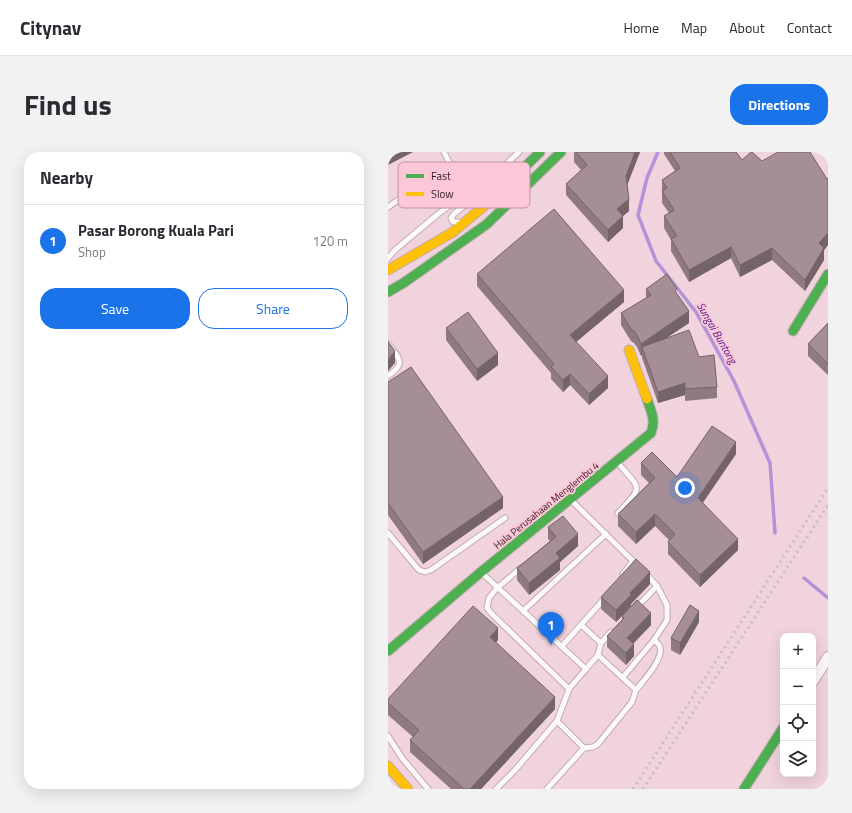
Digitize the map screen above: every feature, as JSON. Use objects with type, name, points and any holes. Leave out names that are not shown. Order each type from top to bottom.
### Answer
[{"type":"street","points":[[530,162],[540,152]]},
{"type":"street","points":[[530,182],[561,152]]},
{"type":"street","points":[[388,270],[453,232],[481,208]]},
{"type":"street","points":[[388,292],[405,282],[486,224],[503,208]]},
{"type":"street","points":[[793,331],[828,274]]},
{"type":"street","name":"Hala Perusahaan Menglembu 4","points":[[388,651],[481,572],[648,437],[654,425],[654,416],[629,350]]},
{"type":"street","points":[[816,676],[828,657]]},
{"type":"street","points":[[744,789],[780,733]]},
{"type":"street","points":[[388,766],[408,789]]},
{"type":"lane","points":[[444,152],[449,162]]},
{"type":"lane","points":[[508,162],[519,152]]},
{"type":"lane","points":[[388,207],[398,200]]},
{"type":"lane","points":[[388,258],[395,250],[446,208]]},
{"type":"lane","points":[[461,208],[451,218],[453,222],[466,221]]},
{"type":"lane","points":[[388,343],[400,361],[400,366],[396,371],[388,376]]},
{"type":"lane","points":[[617,462],[636,485],[637,490],[635,496],[618,513]]},
{"type":"lane","points":[[571,500],[657,586],[667,605],[667,620],[654,640],[623,677]]},
{"type":"lane","points":[[388,533],[419,570],[424,572],[431,570],[505,518]]},
{"type":"lane","points":[[523,611],[606,534]]},
{"type":"lane","points":[[619,579],[633,561]]},
{"type":"lane","points":[[525,565],[497,588],[489,598],[488,608],[492,614],[570,689]]},
{"type":"lane","points":[[481,572],[586,669]]},
{"type":"lane","points":[[632,612],[657,586]]},
{"type":"lane","points":[[562,646],[609,592]]},
{"type":"lane","points":[[581,625],[601,643]]},
{"type":"lane","points":[[496,789],[516,770],[557,721],[570,689],[598,655],[601,643],[616,627]]},
{"type":"lane","points":[[547,789],[584,748],[593,747],[598,744],[632,702],[636,690],[656,664],[661,652],[660,646],[654,640]]},
{"type":"lane","points":[[598,655],[636,690]]},
{"type":"lane","points":[[557,721],[584,748]]},
{"type":"lane","points":[[388,736],[402,758],[428,789]]},
{"type":"building","points":[[576,152],[635,152],[626,176],[629,199],[617,209],[623,216],[608,230],[566,184],[587,165]]},
{"type":"building","points":[[670,152],[736,152],[742,160],[752,152],[762,161],[778,152],[810,152],[827,179],[828,178],[828,233],[819,243],[824,248],[805,280],[772,248],[740,265],[731,247],[689,270],[671,239],[677,236],[664,216],[674,210],[662,191],[667,188],[662,180],[680,168]]},
{"type":"building","points":[[554,209],[624,290],[570,335],[608,376],[589,394],[570,374],[563,380],[551,367],[554,364],[477,274]]},
{"type":"building","points":[[667,274],[677,289],[675,291],[689,311],[641,344],[637,335],[631,329],[621,313],[651,295],[646,289]]},
{"type":"building","points":[[468,312],[498,353],[477,369],[446,328]]},
{"type":"building","points":[[828,323],[828,364],[808,344]]},
{"type":"building","points":[[689,330],[699,357],[714,355],[717,387],[685,389],[685,383],[658,392],[642,347]]},
{"type":"building","points":[[388,341],[395,351],[388,360]]},
{"type":"building","points":[[411,367],[503,497],[423,552],[388,503],[388,382]]},
{"type":"building","points":[[712,426],[736,442],[698,498],[738,539],[700,575],[668,542],[675,534],[655,514],[636,532],[618,514],[655,478],[641,463],[652,452],[677,477]]},
{"type":"building","points":[[563,516],[578,534],[556,553],[560,558],[529,583],[517,568],[556,537],[548,527]]},
{"type":"building","points":[[636,559],[650,572],[616,610],[601,597]]},
{"type":"building","points":[[637,600],[651,613],[627,638],[634,644],[626,653],[607,636],[624,618],[622,616]]},
{"type":"building","points":[[690,605],[699,611],[680,643],[671,638]]},
{"type":"building","points":[[473,606],[498,628],[490,637],[555,697],[470,789],[464,789],[410,740],[419,730],[388,703],[388,699]]},
{"type":"waterway","name":"Sungai Buntong","points":[[658,152],[647,178],[638,215],[656,261],[696,312],[734,381],[770,463],[775,533]]},
{"type":"waterway","name":"Sungai Buntong","points":[[804,578],[828,598]]},
{"type":"railway","points":[[633,789],[828,488]]},
{"type":"railway","points":[[643,789],[828,505]]},
{"type":"traffic: fast","points":[[530,162],[540,152]]},
{"type":"traffic: fast","points":[[530,182],[561,152]]},
{"type":"traffic: fast","points":[[388,292],[405,282],[487,224],[503,208]]},
{"type":"traffic: fast","points":[[793,331],[828,274]]},
{"type":"traffic: fast","points":[[388,651],[481,572],[651,433],[653,420],[647,399]]},
{"type":"traffic: fast","points":[[744,789],[780,733]]},
{"type":"traffic: slow","points":[[388,270],[453,232],[482,208]]},
{"type":"traffic: slow","points":[[629,350],[647,399]]},
{"type":"traffic: slow","points":[[388,766],[408,789]]},
{"type":"place","name":"Pasar Borong Kuala Pari","points":[[551,645]]}]
